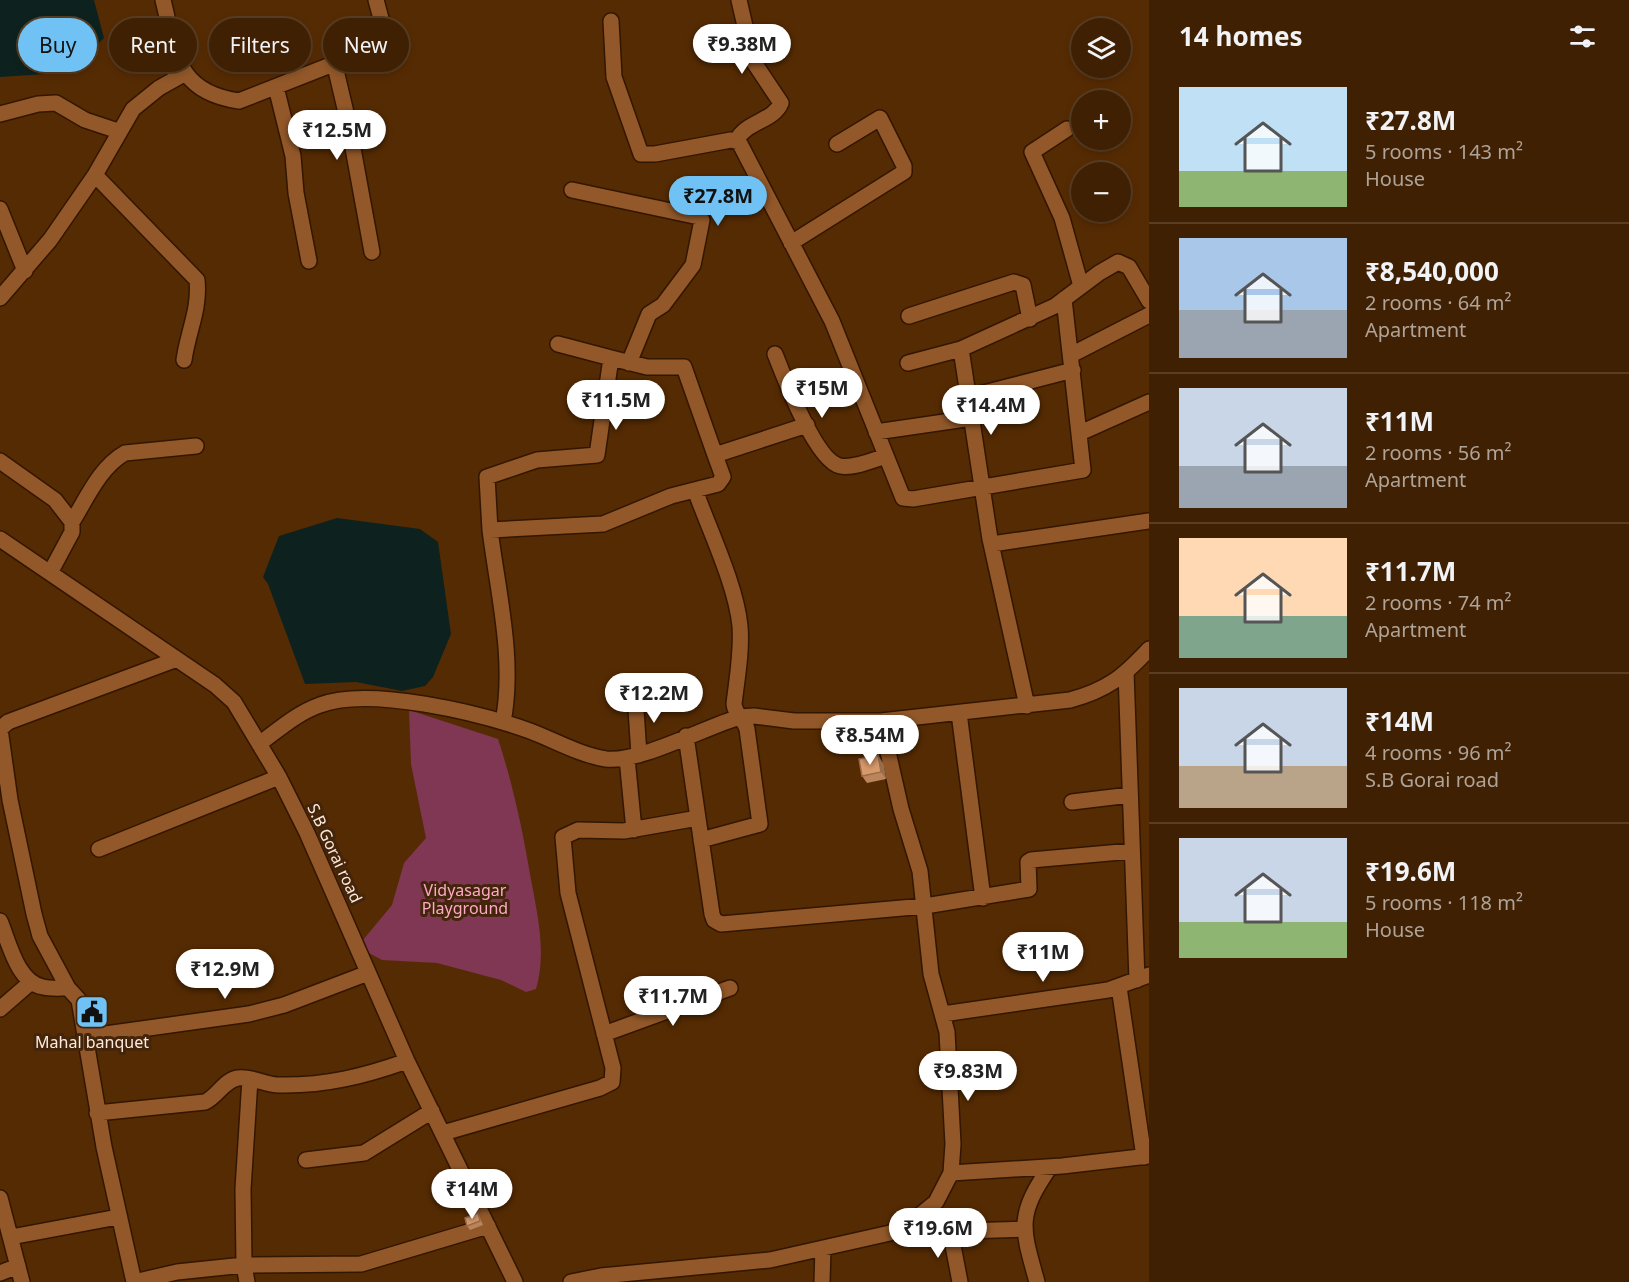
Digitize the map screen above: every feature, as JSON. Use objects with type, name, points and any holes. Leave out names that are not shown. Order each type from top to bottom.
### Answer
[{"type":"street","points":[[163,0],[180,68],[195,85],[239,101],[323,68]]},
{"type":"street","points":[[376,0],[380,18]]},
{"type":"street","points":[[611,21],[614,77],[641,154],[655,154],[737,140],[743,131],[777,110],[781,103],[753,61],[739,0]]},
{"type":"street","points":[[336,72],[372,252]]},
{"type":"street","points":[[0,298],[25,271],[94,175],[132,109],[146,97],[184,74]]},
{"type":"street","points":[[276,87],[293,156],[296,193],[309,261]]},
{"type":"street","points":[[0,114],[56,103],[85,120],[118,132]]},
{"type":"street","points":[[791,243],[904,172],[904,166],[880,118],[837,144]]},
{"type":"street","points":[[1067,129],[1032,152],[1062,218],[1081,286]]},
{"type":"street","points":[[737,140],[832,321],[903,498],[913,499],[1080,472],[1084,464],[1064,299]]},
{"type":"street","points":[[94,175],[197,280],[199,301],[187,336],[184,360]]},
{"type":"street","points":[[573,190],[699,217],[702,220],[693,265],[663,305],[649,314],[629,363]]},
{"type":"street","points":[[0,209],[25,271]]},
{"type":"street","points":[[909,363],[961,349],[1030,319],[1064,299],[1112,265],[1124,263],[1129,267],[1149,301]]},
{"type":"street","points":[[909,316],[1019,282],[1025,289],[1030,319]]},
{"type":"street","points":[[968,397],[1072,363],[1149,315]]},
{"type":"street","points":[[490,530],[603,524],[722,481],[722,473],[684,367],[646,367],[558,344]]},
{"type":"street","points":[[961,349],[992,544],[1027,706]]},
{"type":"street","points":[[776,354],[790,394],[830,461],[838,466],[852,465],[886,456]]},
{"type":"street","points":[[503,722],[508,687],[507,661],[490,530],[487,477],[537,460],[597,455],[611,358]]},
{"type":"street","points":[[1080,433],[1149,402]]},
{"type":"street","points":[[876,432],[972,417]]},
{"type":"street","points":[[715,455],[807,425]]},
{"type":"street","points":[[50,573],[72,532],[72,522],[107,466],[125,453],[196,446]]},
{"type":"street","points":[[0,461],[55,500],[72,522]]},
{"type":"street","points":[[695,489],[735,600],[740,624],[741,647],[734,704],[747,729],[760,824],[701,840]]},
{"type":"street","points":[[992,544],[1149,520]]},
{"type":"street","name":"S.B Gorai road","points":[[0,538],[215,685],[234,702],[279,777],[307,833],[407,1061],[488,1226],[512,1281]]},
{"type":"street","points":[[259,744],[302,713],[339,700],[377,699],[503,722],[606,759],[633,756],[740,717],[754,716],[794,721],[881,721],[1027,706],[1097,693],[1126,672],[1149,649]]},
{"type":"street","points":[[177,659],[8,722],[0,729],[2,759],[40,936],[68,988],[79,1000],[97,1113],[134,1282],[177,1272],[244,1265],[361,1264],[488,1226]]},
{"type":"street","points":[[943,1014],[1119,987],[1143,978],[1132,851],[1126,672]]},
{"type":"street","points":[[634,830],[633,756],[636,694]]},
{"type":"street","points":[[959,713],[983,898]]},
{"type":"street","points":[[571,1282],[601,1276],[770,1260],[890,1233],[914,1220],[936,1202],[951,1173],[953,1144],[947,1032],[931,974],[920,871],[901,809],[881,721]]},
{"type":"street","points":[[686,736],[712,914],[718,923],[925,906],[983,898],[1029,889],[1028,862],[1031,860],[1132,851]]},
{"type":"street","points":[[99,849],[279,777]]},
{"type":"street","points":[[1072,802],[1130,795]]},
{"type":"street","points":[[443,1133],[607,1086],[614,1075],[571,905],[561,843],[566,833],[578,830],[634,830],[698,818]]},
{"type":"street","points":[[0,923],[21,970],[31,982],[43,987],[68,988]]},
{"type":"street","points":[[84,1036],[249,1014],[284,1005],[368,973]]},
{"type":"street","points":[[0,1009],[18,996],[31,982]]},
{"type":"street","points":[[951,1173],[1050,1167],[1146,1156],[1119,987]]},
{"type":"street","points":[[604,1034],[730,988]]},
{"type":"street","points":[[97,1113],[205,1102],[214,1098],[228,1082],[237,1078],[281,1085],[347,1080],[407,1061]]},
{"type":"street","points":[[247,1282],[244,1265],[243,1189],[250,1079]]},
{"type":"street","points":[[306,1160],[364,1153],[380,1146],[432,1112]]},
{"type":"street","points":[[1037,1282],[1024,1230],[1027,1205],[1050,1167]]},
{"type":"street","points":[[0,1198],[22,1282]]},
{"type":"street","points":[[11,1237],[118,1217]]},
{"type":"street","points":[[914,1220],[931,1227],[950,1230],[1024,1230]]},
{"type":"street","points":[[950,1230],[960,1282]]},
{"type":"street","points":[[822,1282],[823,1248]]},
{"type":"street","points":[[0,1273],[18,1266]]},
{"type":"green space","name":"Vidyasagar Playground","points":[[409,710],[498,739],[517,806],[538,918],[541,960],[536,989],[526,992],[501,980],[437,963],[382,960],[369,953],[363,940],[392,905],[404,863],[426,838],[411,764]]},
{"type":"water","points":[[0,0],[94,0],[104,38],[97,45],[97,18],[18,18],[18,72],[51,72],[0,77]]},
{"type":"water","points":[[337,518],[420,529],[438,542],[451,634],[433,677],[425,686],[402,691],[356,682],[305,684],[268,584],[263,577],[279,536]]},
{"type":"building","points":[[878,755],[881,772],[862,776],[859,759]]},
{"type":"building","points":[[478,1213],[480,1221],[467,1226],[465,1218]]},
{"type":"place","name":"Mahal banquet","points":[[92,1012]]}]
